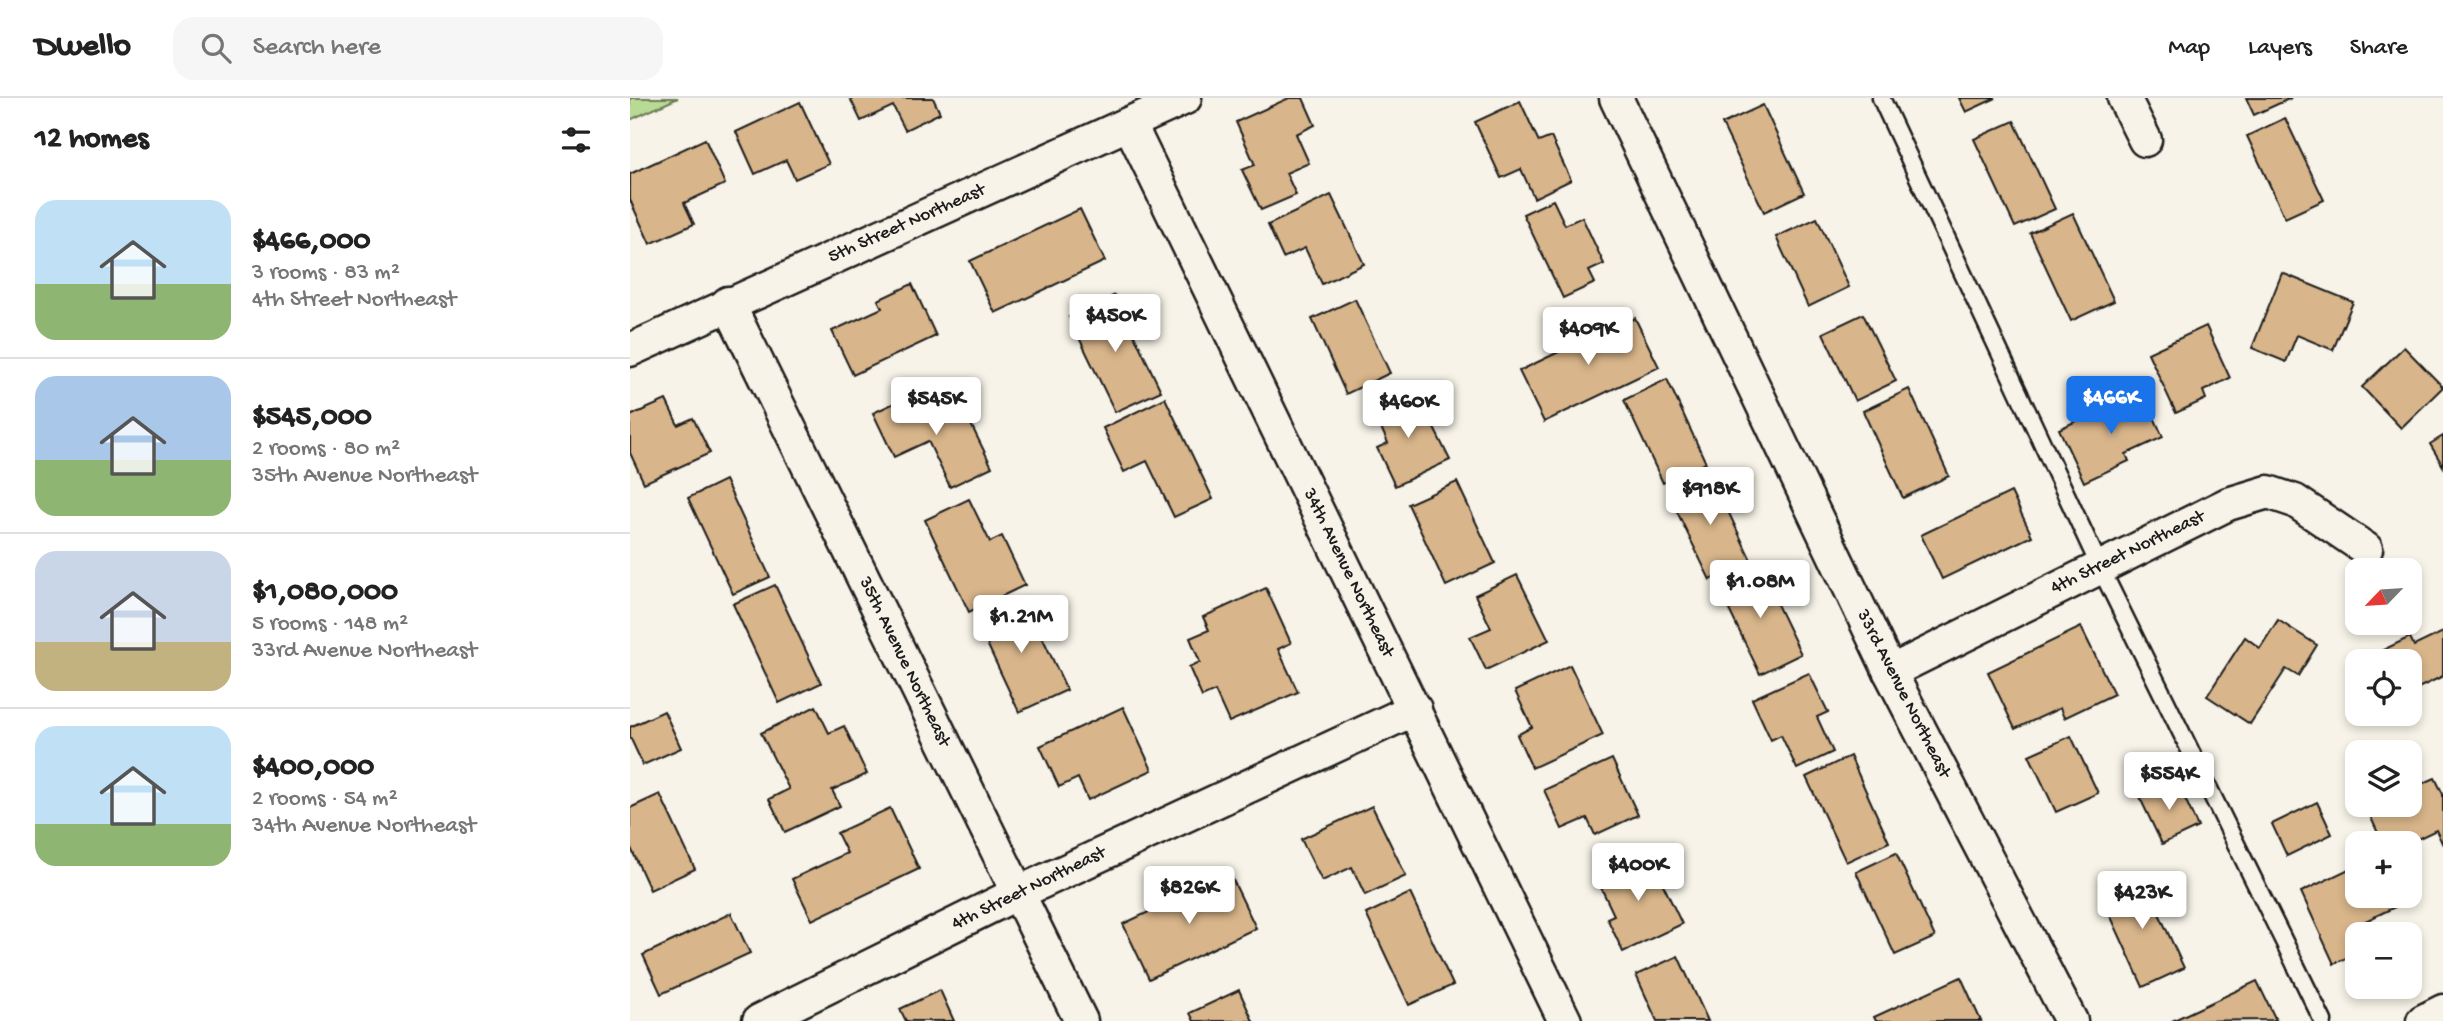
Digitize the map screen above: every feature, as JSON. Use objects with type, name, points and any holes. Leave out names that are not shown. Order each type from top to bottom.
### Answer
[{"type":"street","name":"5th Street Northeast","points":[[630,350],[728,303],[1130,125],[1185,98]]},
{"type":"street","name":"33rd Avenue Northeast","points":[[1616,98],[1890,672],[2071,1021]]},
{"type":"street","points":[[2124,98],[2145,140]]},
{"type":"street","name":"34th Avenue Northeast","points":[[1130,125],[1566,1021]]},
{"type":"street","name":"35th Avenue Northeast","points":[[728,303],[1081,1021]]},
{"type":"street","name":"4th Street Northeast","points":[[1890,672],[2228,504],[2268,492],[2295,501],[2366,549]]},
{"type":"street","name":"4th Street Northeast","points":[[759,1021],[1018,893],[1415,709]]},
{"type":"street","points":[[2423,1021],[2443,1011]]},
{"type":"lane","points":[[1881,98],[2100,567],[2323,1021]]},
{"type":"green space","points":[[630,98],[678,98],[630,120]]},
{"type":"building","points":[[850,98],[933,98],[940,113],[905,130],[893,106],[861,121]]},
{"type":"building","points":[[1289,98],[1303,98],[1315,125],[1296,134],[1309,163],[1286,173],[1296,195],[1261,210],[1242,170],[1255,165],[1236,122]]},
{"type":"building","points":[[1959,98],[1996,98],[1966,112]]},
{"type":"building","points":[[2246,98],[2291,98],[2254,115]]},
{"type":"building","points":[[1520,101],[1539,142],[1551,137],[1571,180],[1534,198],[1521,169],[1501,178],[1475,122]]},
{"type":"building","points":[[800,102],[829,164],[795,179],[786,160],[755,174],[736,132]]},
{"type":"building","points":[[1763,105],[1804,193],[1764,212],[1722,124]]},
{"type":"building","points":[[2285,118],[2324,200],[2285,218],[2247,136]]},
{"type":"building","points":[[2014,121],[2055,209],[2015,227],[1974,139]]},
{"type":"building","points":[[705,139],[725,184],[684,203],[694,224],[650,244],[630,200],[630,174]]},
{"type":"building","points":[[1331,195],[1364,264],[1322,284],[1305,248],[1283,258],[1268,225]]},
{"type":"building","points":[[1553,200],[1565,225],[1582,217],[1604,264],[1589,271],[1595,283],[1563,298],[1523,214]]},
{"type":"building","points":[[1080,209],[1105,261],[995,313],[970,261]]},
{"type":"building","points":[[2073,213],[2114,301],[2071,321],[2030,233]]},
{"type":"building","points":[[1817,218],[1849,287],[1808,307],[1776,237]]},
{"type":"building","points":[[2282,273],[2353,302],[2333,350],[2297,335],[2286,362],[2252,348]]},
{"type":"building","points":[[912,284],[936,336],[853,375],[832,331],[882,308],[878,300]]},
{"type":"building","points":[[1115,295],[1161,391],[1115,412],[1069,317]]},
{"type":"building","points":[[1355,299],[1390,373],[1346,394],[1312,319]]},
{"type":"building","points":[[1863,314],[1896,381],[1855,401],[1823,333]]},
{"type":"building","points":[[1635,318],[1659,367],[1544,422],[1519,371],[1565,349],[1557,333],[1584,320],[1593,338]]},
{"type":"building","points":[[2206,326],[2230,378],[2203,391],[2206,399],[2176,413],[2148,353]]},
{"type":"building","points":[[2404,347],[2443,387],[2401,428],[2362,387]]},
{"type":"building","points":[[1667,379],[1706,463],[1663,483],[1624,400]]},
{"type":"building","points":[[1909,389],[1949,476],[1903,498],[1863,411]]},
{"type":"building","points":[[2142,391],[2163,437],[2126,454],[2129,461],[2084,482],[2059,429]]},
{"type":"building","points":[[1407,392],[1422,423],[1430,420],[1450,460],[1395,486],[1377,448],[1388,443],[1372,408]]},
{"type":"building","points":[[957,396],[992,467],[950,487],[928,441],[894,457],[873,413],[905,398],[914,417]]},
{"type":"building","points":[[1165,398],[1213,499],[1174,517],[1147,461],[1124,472],[1103,428]]},
{"type":"building","points":[[666,400],[678,425],[693,418],[710,453],[644,483],[630,453],[630,416]]},
{"type":"building","points":[[2443,436],[2443,466],[2430,444]]},
{"type":"building","points":[[1711,475],[1751,560],[1710,580],[1669,495]]},
{"type":"building","points":[[725,480],[770,577],[733,594],[688,498]]},
{"type":"building","points":[[1457,482],[1495,563],[1446,586],[1408,504]]},
{"type":"building","points":[[2011,492],[2032,536],[1942,579],[1921,535]]},
{"type":"building","points":[[969,499],[990,542],[1002,536],[1025,585],[969,612],[925,520]]},
{"type":"building","points":[[1759,567],[1801,654],[1760,674],[1718,587]]},
{"type":"building","points":[[1517,575],[1549,640],[1486,670],[1470,637],[1491,628],[1475,595]]},
{"type":"building","points":[[775,585],[821,683],[779,703],[733,604]]},
{"type":"building","points":[[1266,588],[1291,643],[1278,649],[1298,692],[1229,722],[1215,691],[1202,697],[1189,667],[1200,662],[1190,638],[1209,630],[1203,617]]},
{"type":"building","points":[[1024,598],[1067,690],[1019,712],[976,620]]},
{"type":"building","points":[[2278,620],[2317,645],[2298,676],[2286,669],[2250,724],[2207,696],[2245,637],[2260,648]]},
{"type":"building","points":[[2081,627],[2114,694],[2064,718],[2060,708],[2015,729],[1988,672]]},
{"type":"building","points":[[2443,632],[2443,676],[2422,686],[2422,649],[2385,649],[2410,637],[2414,646]]},
{"type":"building","points":[[1570,665],[1603,735],[1532,768],[1517,735],[1532,727],[1515,691]]},
{"type":"building","points":[[1809,673],[1828,712],[1817,717],[1833,752],[1797,769],[1781,735],[1771,740],[1752,699]]},
{"type":"building","points":[[816,706],[829,733],[844,726],[867,774],[832,790],[840,806],[785,832],[769,799],[789,789],[761,733]]},
{"type":"building","points":[[1123,707],[1152,770],[1088,800],[1078,778],[1059,787],[1040,746]]},
{"type":"building","points":[[664,711],[681,748],[643,765],[630,737],[630,727]]},
{"type":"building","points":[[2071,736],[2098,793],[2056,812],[2029,755]]},
{"type":"building","points":[[1850,756],[1889,842],[1846,862],[1806,777]]},
{"type":"building","points":[[1612,759],[1638,815],[1595,835],[1587,818],[1562,829],[1544,790]]},
{"type":"building","points":[[2435,778],[2443,794],[2443,845],[2436,830],[2422,837],[2422,831],[2377,831],[2371,817],[2422,817],[2422,784]]},
{"type":"building","points":[[2177,781],[2198,827],[2162,844],[2140,798]]},
{"type":"building","points":[[660,794],[695,869],[650,890],[630,846],[630,808]]},
{"type":"building","points":[[2317,802],[2332,834],[2287,856],[2272,824]]},
{"type":"building","points":[[1372,806],[1406,876],[1365,895],[1352,867],[1322,881],[1301,839]]},
{"type":"building","points":[[890,808],[919,869],[812,920],[792,879],[847,853],[837,833]]},
{"type":"building","points":[[1648,853],[1682,924],[1623,952],[1607,918],[1614,915],[1596,877]]},
{"type":"building","points":[[1896,853],[1935,937],[1895,955],[1856,872]]},
{"type":"building","points":[[2345,871],[2345,908],[2393,908],[2363,922],[2345,922],[2345,959],[2334,964],[2301,892]]},
{"type":"building","points":[[1230,874],[1256,928],[1149,979],[1123,924]]},
{"type":"building","points":[[2141,874],[2184,968],[2143,987],[2100,893]]},
{"type":"building","points":[[1410,893],[1453,985],[1409,1005],[1366,914]]},
{"type":"building","points":[[731,913],[750,953],[661,994],[643,955]]},
{"type":"building","points":[[1678,956],[1708,1021],[1657,1021],[1636,975]]},
{"type":"building","points":[[1961,977],[1981,1021],[1876,1021],[1874,1017]]},
{"type":"building","points":[[2257,981],[2276,1020],[2172,1021]]},
{"type":"building","points":[[940,990],[954,1021],[906,1021],[900,1009]]},
{"type":"building","points":[[1239,990],[1253,1021],[1194,1021],[1190,1013]]}]
